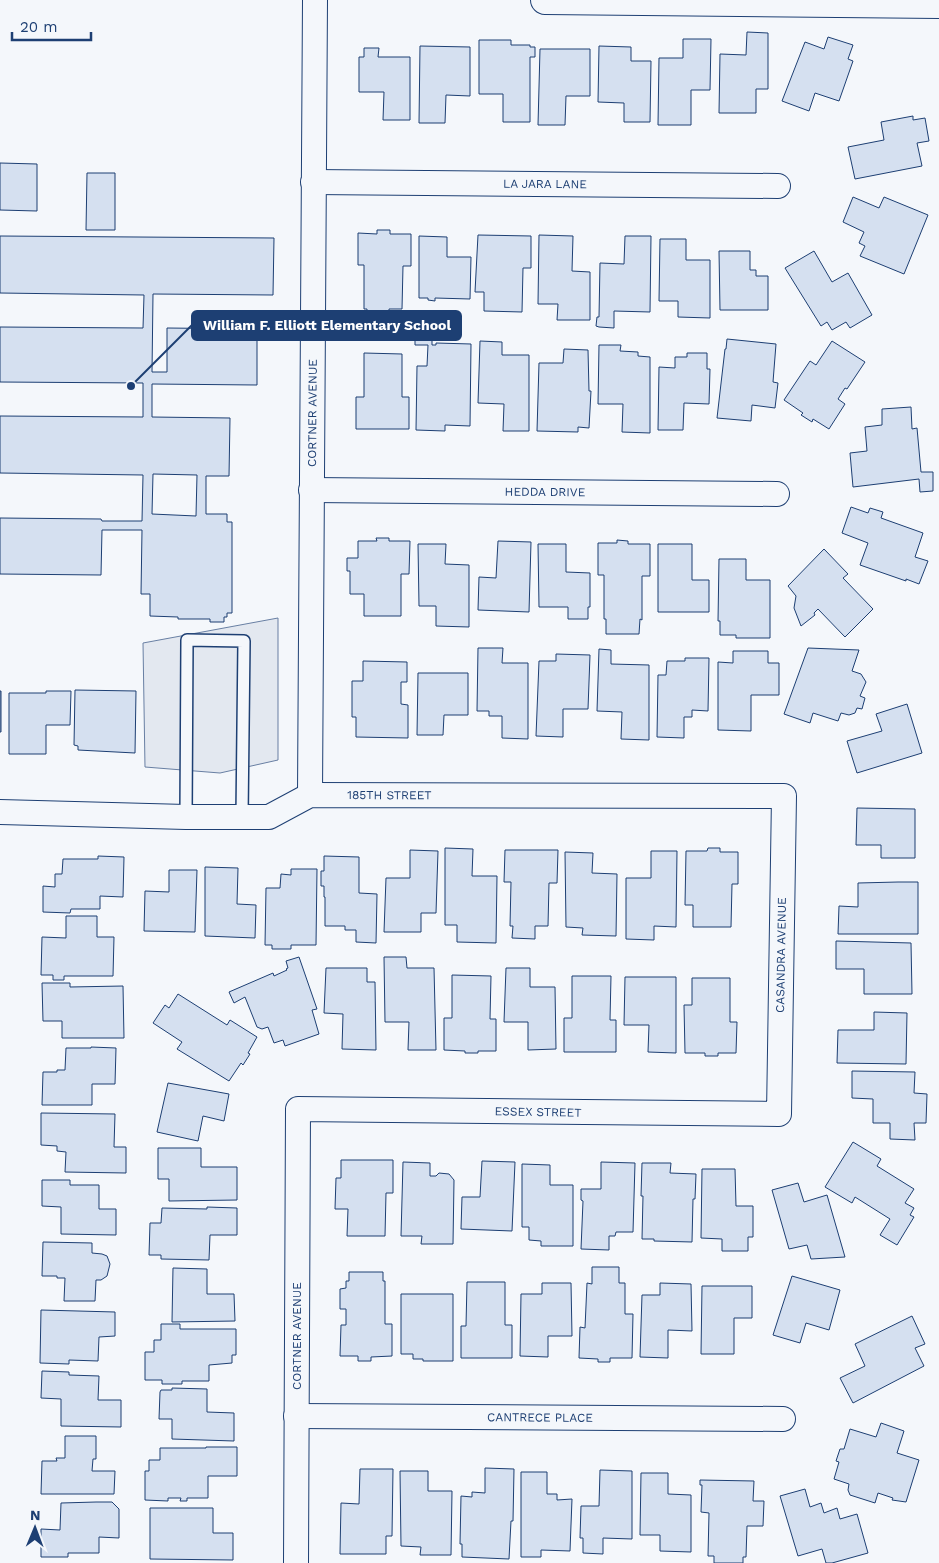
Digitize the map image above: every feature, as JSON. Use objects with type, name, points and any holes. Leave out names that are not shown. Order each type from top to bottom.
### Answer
[{"type":"street","name":"CORTNER AVENUE","points":[[310,795],[315,0]]},
{"type":"street","points":[[545,0],[927,2]]},
{"type":"street","name":"LA JARA LANE","points":[[313,182],[778,186]]},
{"type":"street","name":"HEDDA DRIVE","points":[[312,490],[778,494]]},
{"type":"street","name":"185TH STREET","points":[[0,812],[186,817],[269,817],[310,795],[784,796]]},
{"type":"street","name":"CASANDRA AVENUE","points":[[779,1114],[784,796]]},
{"type":"street","name":"CORTNER AVENUE","points":[[296,1563],[298,1109]]},
{"type":"street","name":"ESSEX STREET","points":[[298,1109],[779,1114]]},
{"type":"street","name":"CANTRECE PLACE","points":[[296,1416],[783,1419]]},
{"type":"lane","points":[[186,817],[188,640],[244,640],[242,816]]},
{"type":"shaded area","points":[[278,618],[278,760],[220,773],[145,767],[143,643]]},
{"type":"building","points":[[747,32],[768,33],[768,89],[756,89],[756,113],[719,113],[720,54],[746,55]]},
{"type":"building","points":[[828,37],[853,45],[848,59],[853,61],[839,101],[815,93],[809,111],[782,101],[805,42],[824,49]]},
{"type":"building","points":[[683,39],[711,39],[710,90],[691,90],[691,125],[658,125],[659,58],[683,58]]},
{"type":"building","points":[[479,40],[511,40],[511,45],[530,45],[530,47],[535,47],[535,57],[530,57],[530,122],[503,122],[503,94],[479,94]]},
{"type":"building","points":[[420,46],[470,47],[470,96],[446,95],[445,123],[419,123]]},
{"type":"building","points":[[599,46],[631,47],[631,61],[651,61],[650,122],[624,122],[624,103],[598,102]]},
{"type":"building","points":[[364,48],[379,48],[378,57],[410,57],[410,120],[383,120],[384,92],[359,92],[359,57],[364,57]]},
{"type":"building","points":[[540,49],[590,49],[590,96],[566,96],[565,125],[538,125]]},
{"type":"building","points":[[913,116],[913,120],[925,118],[929,141],[917,143],[922,166],[855,179],[848,147],[884,140],[881,122]]},
{"type":"building","points":[[0,163],[37,164],[37,211],[0,210]]},
{"type":"building","points":[[87,173],[115,173],[115,230],[86,230]]},
{"type":"building","points":[[853,197],[879,208],[884,197],[928,215],[904,274],[860,256],[865,246],[859,243],[864,232],[843,222]]},
{"type":"building","points":[[377,230],[390,230],[390,234],[411,234],[411,266],[403,266],[402,309],[389,309],[389,320],[367,320],[367,309],[364,309],[364,265],[358,265],[358,233],[377,234]]},
{"type":"building","points":[[478,235],[531,236],[531,268],[523,268],[522,312],[484,311],[484,292],[475,292]]},
{"type":"building","points":[[539,235],[573,236],[572,271],[590,272],[590,320],[557,320],[558,304],[538,304]]},
{"type":"building","points":[[0,236],[274,238],[273,295],[153,294],[152,372],[167,372],[167,328],[257,329],[257,385],[152,384],[152,417],[230,418],[229,476],[206,476],[206,514],[227,514],[227,522],[232,522],[232,613],[227,613],[227,617],[224,617],[224,622],[210,622],[210,619],[178,619],[178,617],[150,616],[150,594],[141,594],[142,530],[102,530],[101,575],[0,574],[0,518],[142,521],[143,475],[0,473],[0,416],[143,417],[143,383],[0,382],[0,327],[143,328],[144,295],[0,293]],"holes":[[[153,474],[197,475],[196,516],[152,514]]]},
{"type":"building","points":[[419,236],[447,237],[447,257],[471,257],[470,299],[435,298],[435,301],[428,300],[428,298],[419,298]]},
{"type":"building","points":[[625,236],[651,236],[650,312],[614,311],[614,328],[599,327],[596,326],[597,317],[599,317],[600,263],[624,264]]},
{"type":"building","points":[[660,239],[686,239],[686,260],[710,260],[710,318],[678,317],[678,301],[659,301]]},
{"type":"building","points":[[719,251],[750,251],[750,270],[756,270],[756,276],[768,276],[768,310],[720,310]]},
{"type":"building","points":[[814,251],[832,282],[848,273],[872,315],[850,328],[846,322],[832,330],[827,322],[821,326],[785,268]]},
{"type":"building","points":[[415,333],[432,334],[432,345],[436,345],[436,343],[471,344],[470,426],[445,425],[445,431],[416,430],[417,366],[427,366],[428,345],[415,345]]},
{"type":"building","points":[[727,339],[776,344],[773,382],[778,383],[775,408],[752,405],[751,421],[717,418]]},
{"type":"building","points":[[480,341],[502,342],[502,355],[529,355],[529,431],[503,431],[504,404],[478,403]]},
{"type":"building","points":[[832,341],[865,362],[838,399],[845,404],[829,429],[813,419],[812,422],[801,415],[803,413],[784,400],[810,361],[816,365]]},
{"type":"building","points":[[599,345],[621,345],[620,351],[638,352],[638,356],[650,357],[650,433],[622,432],[623,404],[598,404]]},
{"type":"building","points":[[564,349],[588,350],[589,391],[591,391],[589,428],[578,427],[578,432],[537,431],[539,363],[563,363]]},
{"type":"building","points":[[364,353],[402,354],[402,397],[409,397],[409,429],[356,429],[356,397],[364,397]]},
{"type":"building","points":[[687,353],[707,353],[707,369],[710,369],[709,404],[684,403],[683,430],[658,430],[659,367],[675,368],[675,357],[687,357]]},
{"type":"building","points":[[911,407],[912,429],[917,428],[921,472],[933,472],[933,491],[920,492],[919,479],[853,487],[850,453],[867,451],[865,427],[882,425],[882,409]]},
{"type":"building","points":[[851,507],[868,513],[870,508],[883,512],[881,518],[923,533],[915,557],[928,561],[919,584],[860,565],[868,543],[842,533]]},
{"type":"building","points":[[376,538],[389,538],[389,541],[410,541],[409,574],[401,574],[401,616],[364,616],[364,594],[350,594],[350,571],[347,571],[347,558],[358,558],[358,541],[377,541]]},
{"type":"building","points":[[617,540],[628,541],[628,544],[650,544],[650,576],[642,576],[642,620],[640,619],[639,634],[606,634],[604,575],[598,575],[598,543],[617,543]]},
{"type":"building","points":[[498,541],[531,542],[529,612],[478,610],[479,577],[496,578]]},
{"type":"building","points":[[418,544],[446,544],[445,564],[469,565],[469,627],[436,626],[436,606],[419,606]]},
{"type":"building","points":[[538,544],[566,544],[566,572],[590,573],[588,619],[568,619],[568,607],[539,607]]},
{"type":"building","points":[[658,544],[692,544],[692,580],[709,580],[709,612],[658,612]]},
{"type":"building","points":[[824,549],[848,574],[843,578],[873,609],[845,637],[818,609],[814,613],[815,615],[801,626],[794,608],[796,596],[788,586]]},
{"type":"building","points":[[719,559],[746,559],[746,580],[770,580],[770,638],[736,638],[736,635],[720,635],[720,621],[718,621]]},
{"type":"building","points":[[478,648],[503,648],[502,663],[528,663],[528,739],[502,738],[502,716],[489,716],[489,711],[477,711]]},
{"type":"building","points":[[808,648],[859,650],[852,671],[861,674],[866,682],[860,696],[865,698],[862,709],[857,708],[855,713],[849,715],[841,713],[838,721],[813,713],[810,723],[784,714]]},
{"type":"building","points":[[599,649],[611,650],[611,664],[649,665],[649,740],[621,739],[622,712],[597,711]]},
{"type":"building","points":[[733,651],[768,651],[768,663],[779,663],[779,695],[751,695],[751,731],[718,730],[718,662],[733,663]]},
{"type":"building","points":[[556,654],[590,655],[588,709],[563,709],[563,737],[536,736],[539,661],[556,661]]},
{"type":"building","points":[[685,658],[709,658],[708,711],[692,710],[692,717],[684,717],[684,738],[657,737],[658,675],[666,675],[667,661],[685,661]]},
{"type":"building","points":[[363,661],[407,662],[407,682],[401,682],[401,704],[408,705],[408,738],[356,737],[356,717],[352,717],[352,681],[363,681]]},
{"type":"building","points":[[418,673],[468,673],[468,715],[444,715],[443,735],[417,735]]},
{"type":"building","points":[[75,690],[136,691],[135,753],[78,750],[78,746],[74,745]]},
{"type":"building","points":[[1,691],[1,732],[0,732]]},
{"type":"building","points":[[46,691],[71,691],[70,725],[46,725],[46,754],[9,754],[9,693],[46,693]]},
{"type":"building","points":[[907,704],[922,753],[857,773],[847,741],[882,731],[876,714]]},
{"type":"building","points":[[857,808],[915,809],[915,858],[881,858],[881,845],[856,845]]},
{"type":"building","points":[[445,848],[473,849],[472,876],[497,876],[496,943],[457,942],[457,925],[445,925]]},
{"type":"building","points":[[708,848],[720,848],[720,852],[738,852],[738,884],[732,884],[731,927],[693,927],[693,905],[685,905],[686,851],[707,851]]},
{"type":"building","points":[[410,850],[438,851],[436,913],[421,913],[421,932],[384,932],[386,878],[410,878]]},
{"type":"building","points":[[505,850],[558,850],[557,883],[549,883],[548,926],[535,926],[535,939],[512,938],[513,926],[510,926],[511,882],[504,882]]},
{"type":"building","points":[[651,851],[677,851],[676,927],[654,926],[654,940],[626,939],[626,878],[651,878]]},
{"type":"building","points":[[565,852],[593,853],[592,873],[617,874],[616,936],[582,935],[583,928],[566,927]]},
{"type":"building","points":[[98,856],[124,857],[123,897],[100,896],[100,909],[71,909],[70,913],[43,912],[43,886],[55,887],[55,874],[62,874],[63,859],[98,859]]},
{"type":"building","points":[[324,856],[359,857],[359,893],[377,894],[376,943],[356,942],[356,930],[345,930],[345,926],[325,926],[324,886],[321,886]]},
{"type":"building","points":[[205,867],[238,868],[237,904],[256,905],[255,938],[205,936]]},
{"type":"building","points":[[291,869],[317,869],[316,945],[291,945],[291,949],[272,949],[272,945],[265,945],[266,888],[280,888],[281,874],[291,875]]},
{"type":"building","points":[[169,870],[197,870],[195,932],[144,931],[145,891],[169,892]]},
{"type":"building","points":[[918,882],[918,934],[838,934],[839,906],[858,907],[858,883]]},
{"type":"building","points":[[66,916],[97,916],[97,937],[114,937],[113,976],[64,976],[64,980],[53,980],[53,975],[41,975],[42,937],[66,938]]},
{"type":"building","points":[[836,941],[911,943],[912,994],[864,994],[864,969],[836,969]]},
{"type":"building","points":[[299,957],[317,1009],[312,1010],[319,1034],[285,1046],[283,1040],[274,1043],[268,1027],[262,1029],[257,1027],[245,997],[234,1003],[229,992],[273,973],[274,976],[287,970],[286,961]]},
{"type":"building","points":[[384,957],[406,957],[407,968],[434,968],[436,1050],[408,1050],[409,1022],[385,1022]]},
{"type":"building","points":[[326,968],[367,968],[367,982],[375,982],[376,1050],[342,1049],[343,1014],[324,1013]]},
{"type":"building","points":[[506,968],[530,968],[530,987],[555,987],[556,1049],[528,1050],[528,1022],[504,1022]]},
{"type":"building","points":[[452,975],[491,976],[490,1019],[496,1019],[496,1051],[465,1053],[465,1051],[444,1050],[444,1018],[452,1018]]},
{"type":"building","points":[[572,976],[611,976],[610,1020],[616,1020],[616,1052],[564,1052],[564,1018],[572,1018]]},
{"type":"building","points":[[625,977],[676,977],[676,1053],[648,1052],[649,1025],[624,1025]]},
{"type":"building","points":[[692,978],[730,978],[730,1022],[737,1022],[736,1053],[718,1053],[718,1056],[705,1056],[705,1053],[685,1053],[684,1005],[692,1005]]},
{"type":"building","points":[[42,983],[70,983],[70,987],[123,986],[124,1038],[62,1038],[62,1021],[43,1021]]},
{"type":"building","points":[[178,994],[227,1025],[230,1020],[257,1037],[243,1065],[241,1063],[229,1081],[177,1049],[182,1042],[153,1023],[165,1005],[169,1008]]},
{"type":"building","points":[[874,1012],[907,1013],[906,1064],[837,1063],[838,1030],[874,1030]]},
{"type":"building","points":[[66,1048],[116,1048],[115,1084],[92,1084],[92,1105],[42,1105],[43,1072],[65,1070]]},
{"type":"building","points":[[852,1071],[915,1072],[914,1093],[927,1094],[926,1123],[914,1123],[915,1140],[890,1139],[890,1123],[873,1123],[873,1099],[852,1098]]},
{"type":"building","points":[[168,1083],[229,1094],[224,1121],[203,1116],[198,1141],[157,1132]]},
{"type":"building","points":[[41,1113],[115,1114],[114,1147],[126,1147],[126,1173],[65,1172],[66,1152],[57,1151],[57,1146],[41,1145]]},
{"type":"building","points":[[853,1142],[881,1159],[877,1166],[914,1189],[905,1203],[914,1208],[910,1215],[914,1217],[897,1245],[880,1235],[890,1219],[855,1197],[852,1203],[825,1187]]},
{"type":"building","points":[[158,1148],[201,1148],[201,1167],[237,1167],[237,1200],[169,1201],[169,1179],[158,1179]]},
{"type":"building","points":[[341,1160],[393,1160],[393,1193],[386,1193],[385,1236],[347,1236],[348,1209],[335,1209],[336,1178],[341,1178]]},
{"type":"building","points":[[482,1161],[515,1162],[512,1231],[461,1229],[462,1197],[480,1197]]},
{"type":"building","points":[[403,1162],[430,1163],[430,1176],[436,1176],[439,1173],[449,1174],[454,1180],[453,1244],[421,1244],[422,1236],[401,1236]]},
{"type":"building","points":[[601,1162],[635,1163],[633,1232],[616,1232],[615,1236],[609,1236],[609,1250],[581,1249],[583,1201],[581,1200],[581,1189],[601,1189]]},
{"type":"building","points":[[642,1163],[671,1163],[670,1173],[696,1174],[695,1199],[693,1199],[692,1242],[642,1239]]},
{"type":"building","points":[[522,1164],[550,1165],[550,1185],[573,1185],[573,1246],[541,1246],[541,1241],[529,1240],[529,1227],[522,1227]]},
{"type":"building","points":[[702,1169],[735,1169],[736,1206],[753,1206],[753,1237],[748,1237],[748,1251],[722,1251],[722,1239],[701,1238]]},
{"type":"building","points":[[42,1180],[70,1180],[70,1185],[99,1185],[99,1209],[116,1209],[116,1235],[61,1234],[61,1207],[42,1206]]},
{"type":"building","points":[[798,1183],[804,1202],[827,1195],[845,1257],[811,1259],[807,1245],[789,1249],[772,1190]]},
{"type":"building","points":[[207,1207],[237,1208],[237,1235],[210,1235],[209,1260],[161,1259],[161,1255],[149,1255],[150,1223],[161,1223],[162,1208],[207,1209]]},
{"type":"building","points":[[43,1242],[92,1243],[92,1253],[107,1256],[110,1264],[107,1276],[101,1280],[96,1280],[95,1301],[64,1301],[65,1278],[42,1276]]},
{"type":"building","points":[[592,1267],[619,1267],[619,1283],[625,1283],[625,1314],[633,1314],[632,1358],[610,1358],[610,1362],[598,1362],[598,1359],[579,1358],[580,1327],[585,1328],[587,1283],[592,1284]]},
{"type":"building","points":[[173,1268],[207,1269],[207,1294],[234,1294],[235,1321],[172,1322]]},
{"type":"building","points":[[349,1272],[383,1272],[383,1281],[385,1281],[385,1324],[392,1324],[392,1356],[371,1357],[371,1361],[358,1361],[358,1356],[340,1356],[341,1325],[346,1325],[346,1309],[340,1309],[340,1289],[346,1288],[346,1281],[349,1281]]},
{"type":"building","points":[[792,1276],[840,1290],[829,1330],[806,1323],[800,1343],[773,1335]]},
{"type":"building","points":[[467,1282],[505,1282],[505,1325],[512,1325],[512,1358],[461,1358],[461,1326],[466,1326]]},
{"type":"building","points":[[542,1283],[571,1283],[572,1336],[548,1336],[548,1357],[520,1356],[521,1294],[542,1294]]},
{"type":"building","points":[[660,1283],[691,1284],[692,1331],[668,1330],[668,1358],[640,1357],[642,1295],[660,1295]]},
{"type":"building","points":[[702,1286],[752,1286],[752,1318],[734,1318],[734,1354],[701,1354]]},
{"type":"building","points":[[401,1294],[453,1294],[453,1361],[423,1361],[423,1359],[413,1359],[413,1354],[401,1354]]},
{"type":"building","points":[[41,1310],[115,1312],[115,1336],[99,1337],[98,1361],[69,1360],[69,1364],[40,1363]]},
{"type":"building","points":[[912,1316],[925,1344],[915,1348],[924,1366],[853,1403],[840,1378],[865,1366],[855,1344]]},
{"type":"building","points":[[161,1324],[180,1324],[180,1329],[236,1329],[236,1355],[232,1355],[232,1363],[209,1365],[209,1381],[182,1381],[182,1384],[162,1384],[162,1380],[145,1380],[145,1352],[154,1352],[154,1340],[161,1340]]},
{"type":"building","points":[[42,1371],[69,1372],[69,1375],[99,1376],[98,1400],[121,1400],[121,1427],[61,1426],[61,1399],[41,1398]]},
{"type":"building","points":[[172,1388],[207,1389],[207,1412],[234,1413],[234,1441],[172,1439],[172,1419],[159,1419],[160,1392],[161,1390],[172,1390]]},
{"type":"building","points":[[881,1423],[904,1431],[897,1453],[919,1460],[906,1502],[892,1500],[893,1498],[878,1493],[875,1503],[850,1495],[848,1490],[849,1484],[834,1479],[839,1462],[836,1461],[840,1449],[844,1449],[850,1429],[876,1437]]},
{"type":"building","points":[[65,1436],[96,1436],[96,1459],[93,1459],[92,1471],[115,1471],[114,1494],[41,1494],[42,1461],[57,1461],[56,1458],[65,1458]]},
{"type":"building","points":[[237,1447],[237,1476],[208,1476],[208,1498],[187,1498],[187,1501],[180,1501],[181,1498],[168,1498],[168,1501],[145,1500],[145,1471],[149,1471],[149,1460],[160,1460],[160,1448]]},
{"type":"building","points":[[485,1468],[514,1469],[513,1521],[511,1521],[509,1559],[462,1557],[462,1544],[460,1544],[461,1496],[472,1497],[472,1492],[485,1493]]},
{"type":"building","points":[[360,1469],[393,1469],[392,1536],[386,1536],[386,1554],[340,1554],[341,1503],[359,1504]]},
{"type":"building","points":[[600,1470],[632,1471],[632,1539],[603,1538],[603,1554],[583,1553],[583,1538],[580,1538],[581,1506],[599,1506]]},
{"type":"building","points":[[400,1471],[428,1471],[428,1491],[452,1491],[451,1555],[420,1555],[421,1547],[401,1546]]},
{"type":"building","points":[[521,1472],[547,1472],[547,1494],[557,1494],[557,1500],[572,1499],[570,1551],[541,1550],[541,1557],[521,1557]]},
{"type":"building","points":[[641,1473],[668,1473],[668,1494],[691,1495],[691,1552],[660,1551],[660,1535],[640,1535]]},
{"type":"building","points":[[700,1480],[754,1481],[753,1501],[764,1501],[763,1526],[747,1526],[746,1557],[743,1557],[743,1563],[714,1563],[714,1556],[708,1556],[709,1513],[701,1512],[702,1485],[700,1485]]},
{"type":"building","points":[[805,1489],[810,1507],[821,1503],[824,1513],[837,1508],[840,1519],[857,1514],[868,1553],[832,1563],[826,1563],[822,1549],[798,1556],[780,1496]]},
{"type":"building","points":[[112,1502],[119,1509],[119,1538],[99,1537],[99,1553],[68,1553],[68,1557],[41,1557],[41,1529],[60,1530],[61,1503]]},
{"type":"building","points":[[150,1508],[213,1508],[213,1533],[233,1533],[233,1560],[150,1559]]},
{"type":"place","name":"William F. Elliott Elementary School","points":[[131,386]]}]
